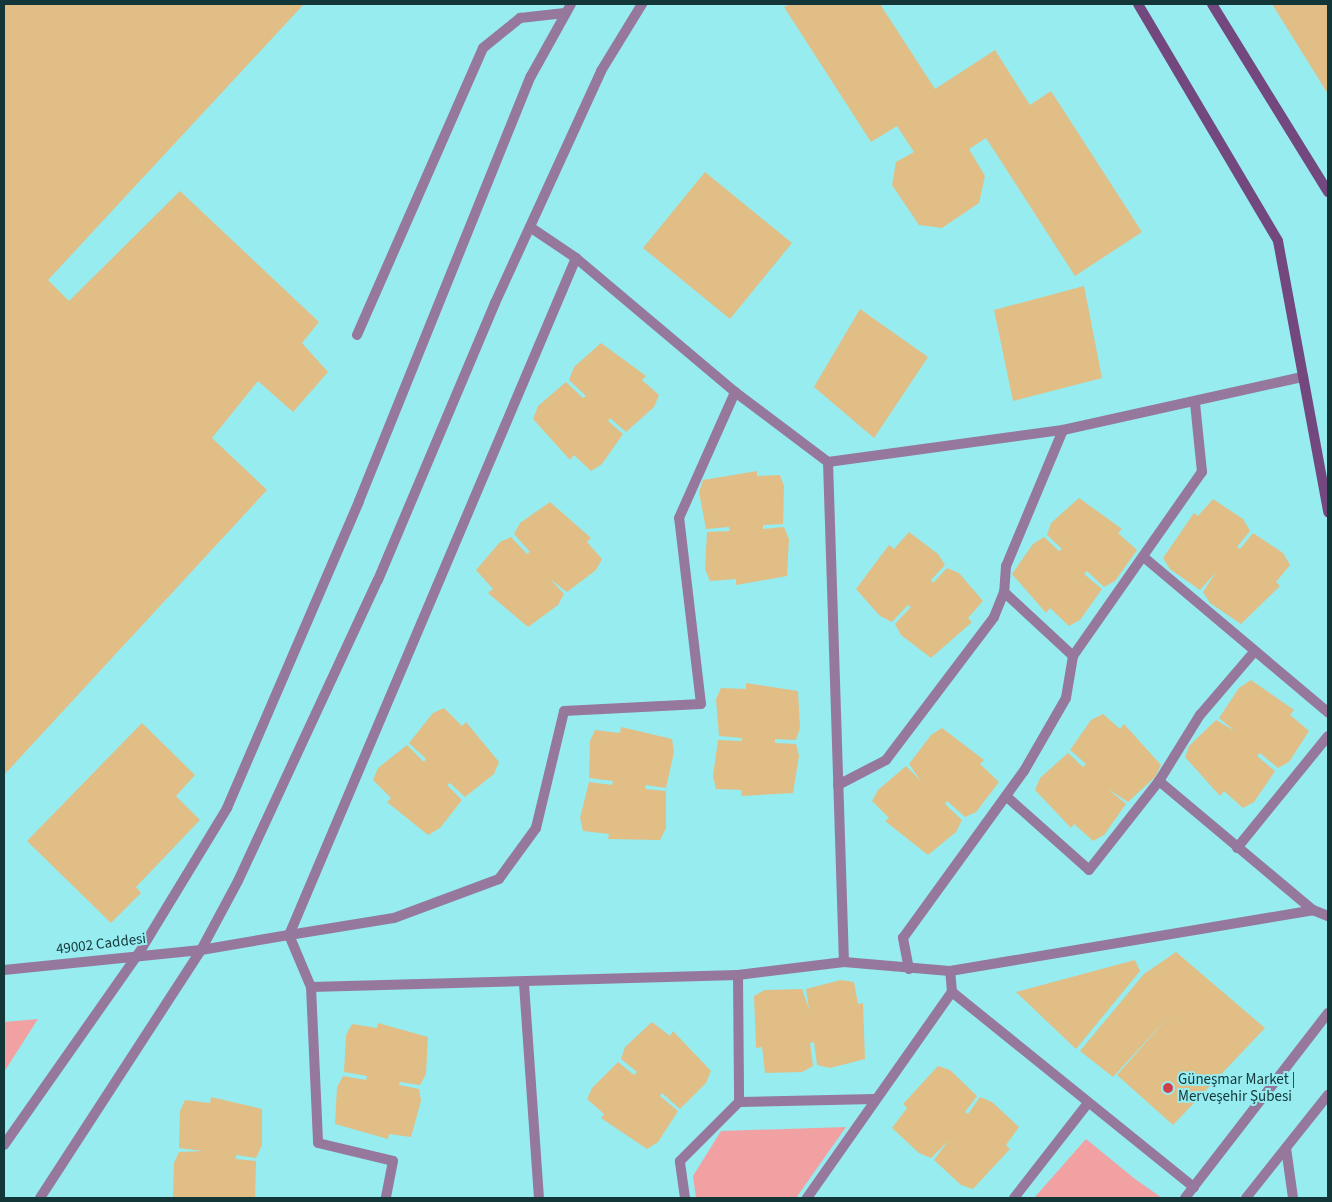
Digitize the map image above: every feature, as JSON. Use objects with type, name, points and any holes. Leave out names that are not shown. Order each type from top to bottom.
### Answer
[{"type":"main road","points":[[1138,4],[1278,241],[1328,512]]},
{"type":"main road","points":[[1212,4],[1328,192]]},
{"type":"street","points":[[4,1145],[139,953],[230,800],[356,510],[531,76],[571,4]]},
{"type":"street","points":[[40,1198],[202,950],[378,580],[530,227],[601,71],[642,4]]},
{"type":"street","points":[[357,335],[483,48],[520,18],[566,13]]},
{"type":"street","points":[[530,227],[576,258],[735,392],[828,462],[1063,430],[1195,403],[1304,377]]},
{"type":"street","points":[[386,1198],[394,1161],[318,1143],[311,987],[289,935],[576,258]]},
{"type":"street","name":"49002 Caddesi","points":[[4,970],[139,953],[202,950],[394,918],[499,878],[536,828],[564,711],[700,704],[679,518],[735,392]]},
{"type":"street","points":[[909,970],[903,938],[1006,796],[1066,698],[1073,656],[1146,559],[1202,472],[1195,403]]},
{"type":"street","points":[[838,785],[886,760],[994,618],[1004,592],[1006,566],[1063,430]]},
{"type":"street","points":[[828,462],[844,962]]},
{"type":"street","points":[[1146,559],[1254,652],[1328,712]]},
{"type":"street","points":[[1004,592],[1073,656]]},
{"type":"street","points":[[1006,796],[1089,870],[1159,781],[1200,714],[1254,652]]},
{"type":"street","points":[[1237,848],[1328,736]]},
{"type":"street","points":[[1159,781],[1313,910],[1328,916]]},
{"type":"street","points":[[311,987],[524,984],[738,975],[844,962],[909,970],[950,971],[1313,910]]},
{"type":"street","points":[[807,1198],[952,992],[950,971]]},
{"type":"street","points":[[738,975],[739,1102]]},
{"type":"street","points":[[524,984],[538,1198]]},
{"type":"street","points":[[952,992],[1194,1187]]},
{"type":"street","points":[[1185,1198],[1328,1014]]},
{"type":"street","points":[[1246,1198],[1328,1095]]},
{"type":"street","points":[[685,1198],[680,1161],[739,1102],[875,1099]]},
{"type":"street","points":[[1014,1198],[1088,1103]]},
{"type":"street","points":[[1286,1148],[1293,1198]]},
{"type":"shaded area","points":[[38,1019],[4,1072],[4,1022]]},
{"type":"shaded area","points":[[846,1127],[796,1198],[696,1198],[693,1176],[721,1131]]},
{"type":"shaded area","points":[[1086,1139],[1135,1179],[1162,1198],[1034,1198]]},
{"type":"building","points":[[4,4],[304,4],[48,280],[69,301],[180,191],[319,322],[302,343],[328,372],[293,412],[258,381],[212,438],[267,490],[4,775]]},
{"type":"building","points":[[790,4],[880,4],[935,89],[995,50],[1030,105],[1051,91],[1142,232],[1075,276],[986,138],[969,149],[985,176],[979,203],[942,228],[919,225],[892,185],[896,162],[914,152],[897,126],[871,142],[784,7]]},
{"type":"building","points":[[1272,4],[1328,4],[1328,94]]},
{"type":"building","points":[[705,172],[792,243],[730,319],[643,248]]},
{"type":"building","points":[[1084,286],[1102,378],[1013,401],[994,310]]},
{"type":"building","points":[[860,309],[928,357],[874,438],[814,387]]},
{"type":"building","points":[[601,343],[646,376],[642,380],[659,395],[654,407],[626,432],[610,418],[608,421],[623,434],[602,464],[591,471],[574,455],[570,460],[533,419],[538,406],[566,382],[583,398],[586,396],[569,380],[574,367]]},
{"type":"building","points":[[757,471],[757,476],[780,475],[784,486],[783,524],[763,525],[763,529],[784,527],[789,539],[787,576],[736,585],[736,579],[710,581],[705,569],[707,532],[730,531],[729,527],[706,529],[699,492],[703,480]]},
{"type":"building","points":[[1079,498],[1122,529],[1118,533],[1137,550],[1115,581],[1104,587],[1087,571],[1084,574],[1102,589],[1080,620],[1069,626],[1050,608],[1046,613],[1012,574],[1033,544],[1044,537],[1059,551],[1062,549],[1047,535],[1051,523]]},
{"type":"building","points":[[1213,499],[1243,519],[1250,531],[1237,547],[1240,549],[1253,533],[1283,553],[1290,565],[1276,582],[1280,586],[1241,624],[1210,603],[1203,592],[1216,572],[1200,590],[1170,569],[1163,558],[1194,513],[1198,516]]},
{"type":"building","points":[[550,502],[591,538],[587,542],[602,559],[596,570],[567,592],[550,579],[564,594],[558,605],[528,627],[488,593],[493,589],[476,570],[500,542],[511,537],[527,554],[530,552],[514,534],[520,523]]},
{"type":"building","points":[[909,532],[938,554],[945,565],[931,580],[933,583],[947,568],[959,573],[983,601],[968,618],[972,622],[931,658],[901,635],[895,624],[911,607],[908,605],[892,622],[880,616],[856,589],[889,545],[894,549]]},
{"type":"building","points":[[1251,680],[1294,710],[1290,715],[1309,731],[1289,762],[1278,768],[1260,753],[1257,756],[1275,771],[1254,802],[1243,808],[1224,791],[1220,796],[1185,757],[1189,746],[1216,720],[1235,731],[1219,718],[1239,688]]},
{"type":"building","points":[[746,683],[798,691],[800,728],[796,740],[775,739],[775,743],[796,744],[799,756],[793,793],[741,796],[742,790],[716,789],[713,776],[718,740],[742,741],[742,738],[719,736],[716,699],[721,688],[746,689]]},
{"type":"building","points":[[444,708],[462,726],[466,722],[499,762],[494,774],[465,797],[450,783],[447,785],[462,800],[440,828],[428,835],[387,802],[391,798],[373,780],[378,768],[407,745],[424,762],[426,759],[409,743],[433,713]]},
{"type":"building","points":[[1103,714],[1120,729],[1124,724],[1161,765],[1155,777],[1128,802],[1108,789],[1126,804],[1104,835],[1093,841],[1074,824],[1071,828],[1035,790],[1040,778],[1068,753],[1083,767],[1086,764],[1070,750],[1091,720]]},
{"type":"building","points":[[142,723],[195,775],[176,796],[200,820],[136,887],[141,893],[111,923],[27,841]]},
{"type":"building","points":[[621,727],[672,739],[674,752],[666,788],[646,785],[645,789],[666,791],[666,828],[660,840],[608,839],[609,834],[583,831],[580,818],[589,782],[612,785],[613,781],[589,778],[590,741],[595,730],[620,733]]},
{"type":"building","points":[[942,728],[984,760],[980,764],[999,782],[976,812],[965,817],[947,801],[945,804],[962,820],[956,832],[928,855],[885,821],[889,818],[872,801],[878,790],[906,766],[921,781],[909,764],[931,735]]},
{"type":"building","points":[[1176,952],[1265,1028],[1173,1125],[1117,1075],[1171,1014],[1113,1077],[1080,1051],[1144,974]]},
{"type":"building","points":[[1135,960],[1140,971],[1076,1049],[1016,992]]},
{"type":"building","points":[[841,980],[854,982],[858,1004],[863,1003],[865,1059],[830,1068],[817,1065],[814,1042],[810,1043],[813,1066],[802,1072],[765,1073],[762,1047],[756,1048],[754,996],[765,990],[802,989],[809,1009],[806,989]]},
{"type":"building","points":[[652,1022],[670,1036],[673,1031],[711,1071],[706,1083],[680,1109],[662,1093],[660,1096],[678,1111],[658,1142],[647,1149],[601,1118],[604,1114],[587,1099],[592,1088],[618,1062],[634,1075],[637,1072],[621,1059],[625,1047]]},
{"type":"building","points":[[378,1023],[428,1037],[426,1074],[420,1085],[400,1082],[399,1085],[419,1089],[421,1101],[411,1137],[389,1134],[388,1139],[335,1124],[337,1087],[343,1076],[366,1080],[367,1076],[344,1072],[346,1035],[352,1024],[377,1028]]},
{"type":"building","points":[[938,1066],[950,1070],[977,1096],[965,1112],[968,1114],[980,1097],[992,1102],[1019,1127],[1006,1145],[1010,1149],[973,1189],[961,1185],[934,1160],[948,1141],[931,1158],[919,1153],[892,1128],[907,1108],[903,1104]]},
{"type":"building","points":[[211,1097],[262,1109],[262,1145],[256,1158],[236,1155],[236,1159],[256,1161],[255,1198],[173,1198],[174,1163],[179,1152],[203,1151],[179,1148],[180,1111],[185,1100],[210,1103]]},
{"type":"place","name":"Güneşmar Market | Merveşehir Şubesi","points":[[1168,1088]]}]
